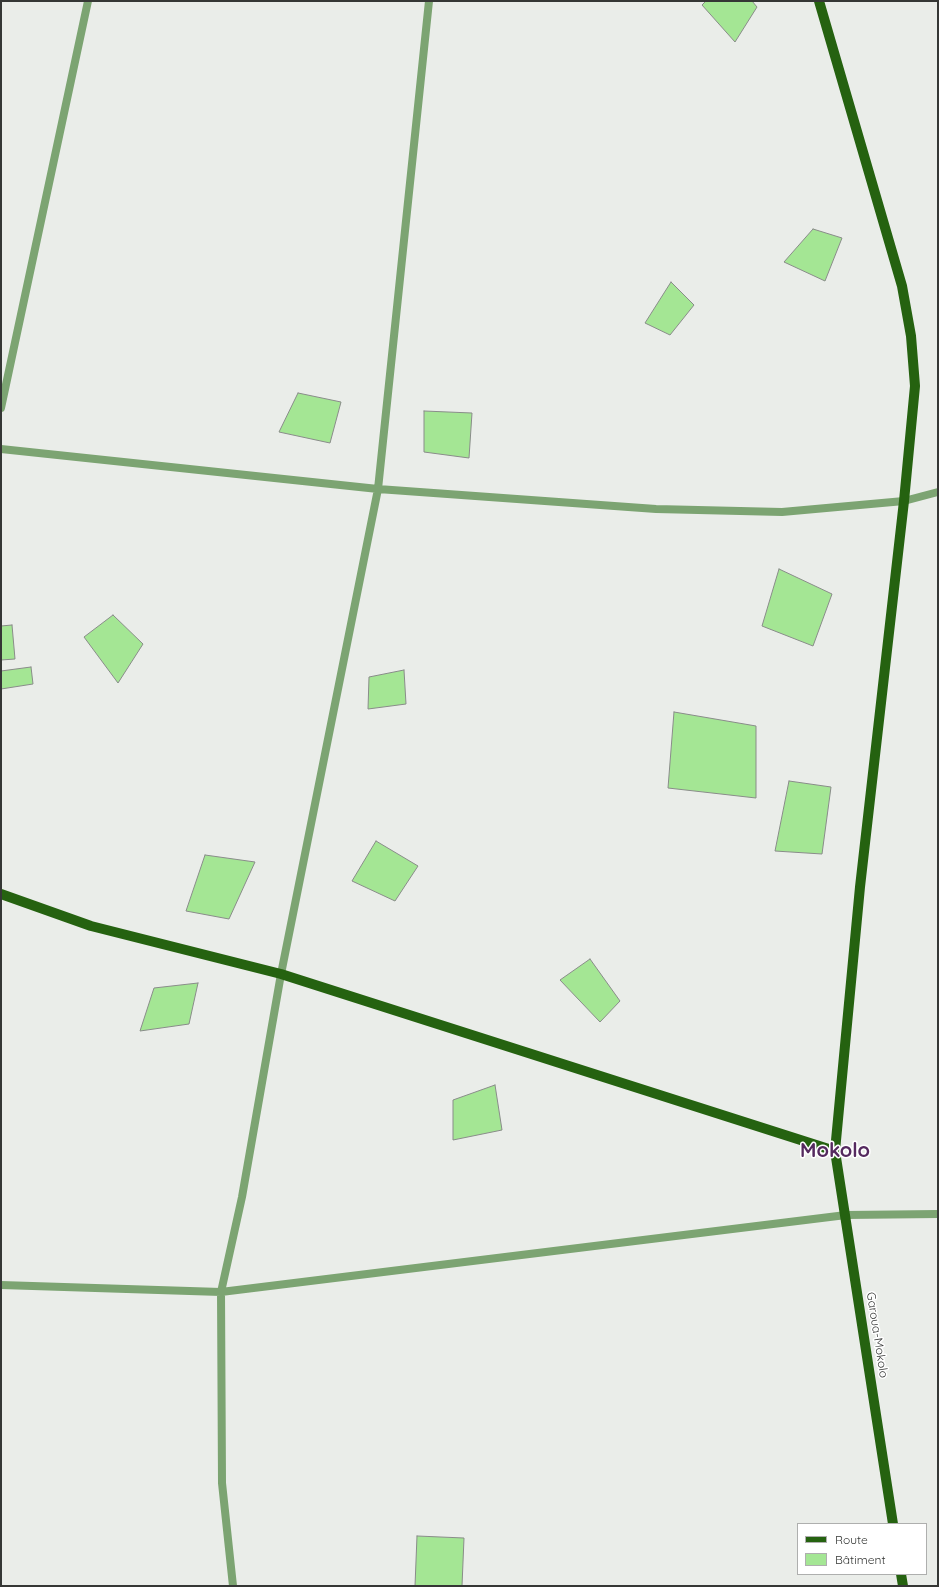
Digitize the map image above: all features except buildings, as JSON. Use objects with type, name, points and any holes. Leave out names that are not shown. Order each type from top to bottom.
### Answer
[{"type":"main road","name":"Garoua-Mokolo","points":[[819,1],[902,286],[912,336],[915,386],[904,501],[860,887],[835,1151],[893,1523]]},
{"type":"main road","points":[[1,894],[91,926],[281,974],[835,1151]]},
{"type":"main road","points":[[901,1575],[903,1586]]},
{"type":"street","points":[[1,408],[88,1]]},
{"type":"street","points":[[232,1586],[222,1483],[221,1292],[242,1197],[281,974],[378,489],[429,1]]},
{"type":"street","points":[[1,450],[378,489],[648,508],[782,512],[904,501],[938,492]]},
{"type":"street","points":[[1,1285],[221,1292],[846,1216],[938,1214]]},
{"type":"district","name":"Mokolo","points":[[835,1151]]}]
